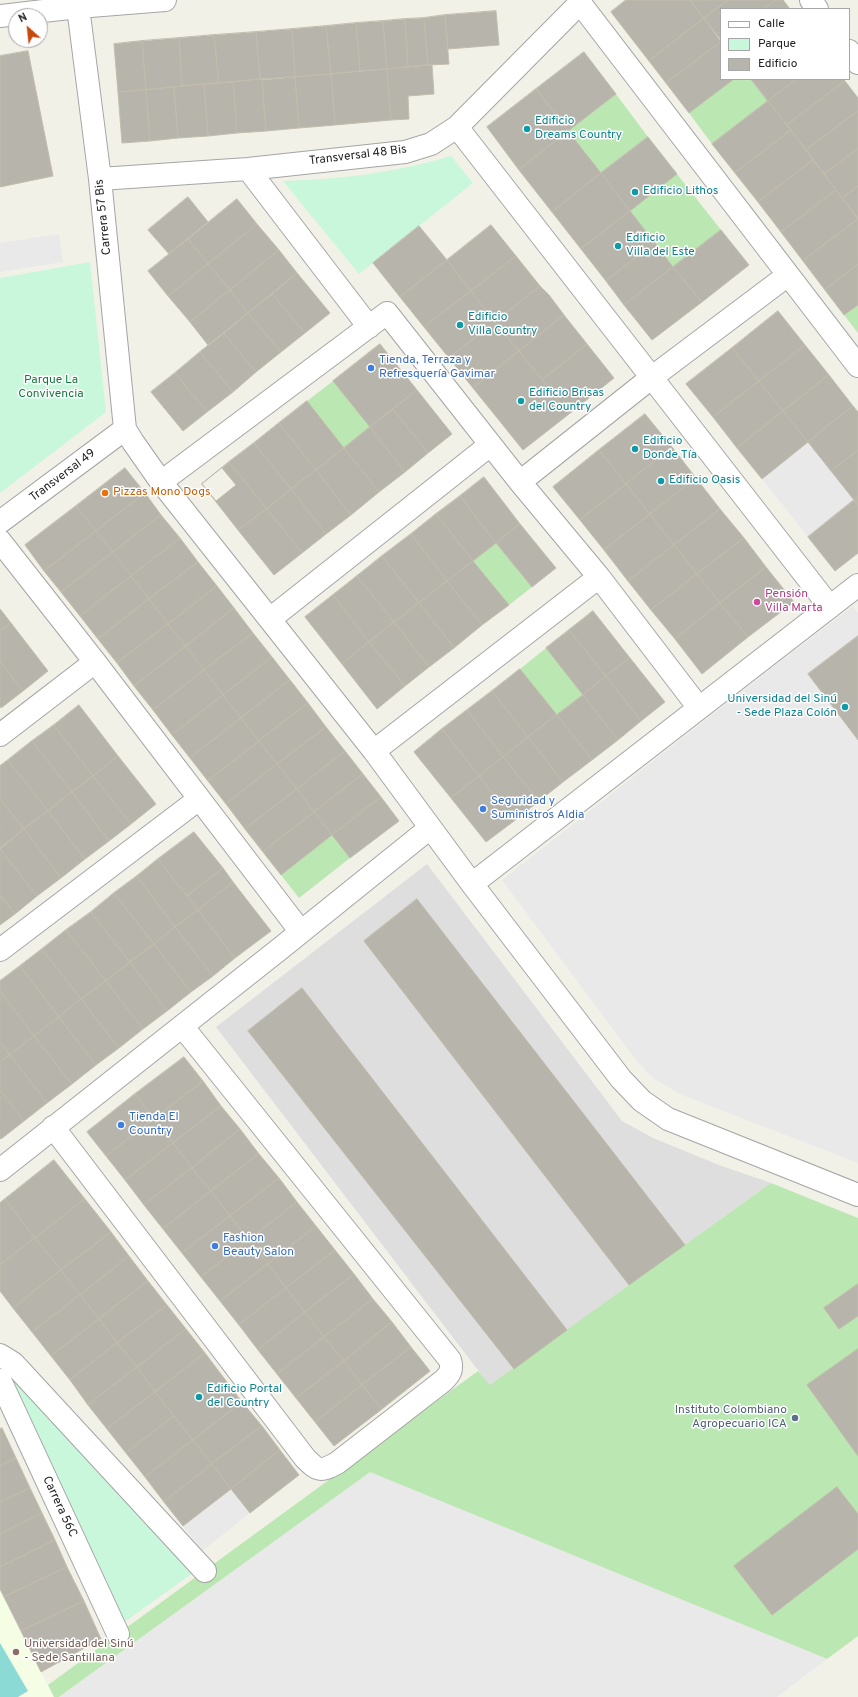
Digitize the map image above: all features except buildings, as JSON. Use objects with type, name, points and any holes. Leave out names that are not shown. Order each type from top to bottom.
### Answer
[{"type":"street","points":[[0,16],[78,6],[165,0]]},
{"type":"street","points":[[581,2],[858,366]]},
{"type":"street","name":"Transversal 48 Bis","points":[[100,179],[248,169],[405,152],[431,144],[457,126],[581,2]]},
{"type":"street","name":"Carrera 57 Bis","points":[[78,6],[100,179],[126,429]]},
{"type":"street","points":[[850,52],[858,63]]},
{"type":"street","points":[[457,126],[651,378],[810,579],[830,607]]},
{"type":"street","points":[[248,169],[369,327]]},
{"type":"street","points":[[520,482],[651,378],[788,275]]},
{"type":"street","points":[[161,482],[387,313],[490,445],[599,577],[699,708]]},
{"type":"street","points":[[126,429],[133,442],[161,482],[374,751],[472,884],[621,1080],[642,1101],[668,1119],[858,1195]]},
{"type":"street","name":"Transversal 49","points":[[0,522],[126,429]]},
{"type":"street","points":[[270,620],[490,445]]},
{"type":"street","points":[[0,541],[95,662],[301,932]]},
{"type":"street","points":[[374,751],[599,577]]},
{"type":"street","points":[[472,884],[858,585]]},
{"type":"street","points":[[0,735],[95,662]]},
{"type":"street","points":[[0,950],[199,799]]},
{"type":"street","points":[[0,1170],[430,828]]},
{"type":"street","points":[[53,1127],[305,1458],[316,1469],[324,1469],[337,1463],[443,1381],[449,1375],[452,1367],[447,1356],[182,1026]]},
{"type":"street","points":[[0,1355],[13,1363],[205,1571]]},
{"type":"street","name":"Carrera 56C","points":[[0,1380],[118,1634]]},
{"type":"shaded area","points":[[59,234],[63,262],[0,272],[0,243]]},
{"type":"shaded area","points":[[808,442],[854,500],[808,537],[762,479]]},
{"type":"shaded area","points":[[853,606],[858,613],[858,636],[808,674],[858,740],[858,1163],[682,1095],[654,1079],[636,1060],[502,880]]},
{"type":"shaded area","points":[[427,864],[622,1121],[653,1138],[719,1165],[771,1183],[490,1386],[216,1027]]},
{"type":"shaded area","points":[[370,1472],[827,1659],[777,1697],[59,1697]]},
{"type":"shaded area","points":[[231,1489],[250,1513],[202,1551],[183,1526]]},
{"type":"shaded area","name":"Universidad del Sinú - Sede Santillana","points":[[0,1589],[41,1672],[54,1697],[0,1697]]},
{"type":"shaded area","points":[[0,1643],[28,1691],[18,1697],[0,1697]]},
{"type":"green space","points":[[733,80],[752,80],[768,101],[712,144],[689,113]]},
{"type":"green space","points":[[616,94],[648,137],[601,173],[568,131]]},
{"type":"green space","points":[[451,156],[473,183],[359,274],[283,181],[326,179],[389,171]]},
{"type":"green space","points":[[677,174],[721,230],[673,267],[630,211]]},
{"type":"green space","name":"Parque La Convivencia","points":[[90,262],[106,412],[0,493],[0,278]]},
{"type":"green space","points":[[858,305],[858,333],[844,315]]},
{"type":"green space","points":[[333,381],[370,427],[344,448],[307,401]]},
{"type":"green space","points":[[496,543],[532,587],[509,605],[473,561]]},
{"type":"green space","points":[[546,648],[583,695],[557,715],[520,669]]},
{"type":"green space","points":[[332,835],[350,858],[299,898],[281,875]]},
{"type":"green space","points":[[771,1183],[858,1218],[858,1636],[827,1659],[370,1473],[59,1697],[54,1697],[48,1685],[478,1371],[490,1385]]},
{"type":"green space","points":[[4,1370],[197,1570],[120,1625]]},
{"type":"place","name":"Edificio Dreams Country","points":[[527,129]]},
{"type":"place","name":"Edificio Lithos","points":[[635,192]]},
{"type":"place","name":"Edificio Villa del Este","points":[[618,246]]},
{"type":"place","name":"Edificio Villa Country","points":[[460,325]]},
{"type":"place","name":"Tienda, Terraza y Refresquería Gavimar","points":[[371,368]]},
{"type":"place","name":"Edificio Brisas del Country","points":[[521,401]]},
{"type":"place","name":"Edificio Donde Tía","points":[[635,449]]},
{"type":"place","name":"Edificio Oasis","points":[[661,481]]},
{"type":"place","name":"Pizzas Mono Dogs","points":[[105,493]]},
{"type":"place","name":"Pensión Villa Marta","points":[[757,602]]},
{"type":"place","name":"Universidad del Sinú - Sede Plaza Colón","points":[[845,707]]},
{"type":"place","name":"Seguridad y Suministros Aldia","points":[[483,809]]},
{"type":"place","name":"Tienda El Country","points":[[121,1125]]},
{"type":"place","name":"Fashion Beauty Salon","points":[[215,1246]]},
{"type":"place","name":"Edificio Portal del Country","points":[[199,1397]]},
{"type":"place","name":"Instituto Colombiano Agropecuario ICA","points":[[795,1418]]},
{"type":"place","name":"Universidad del Sinú - Sede Santillana","points":[[16,1652]]}]
